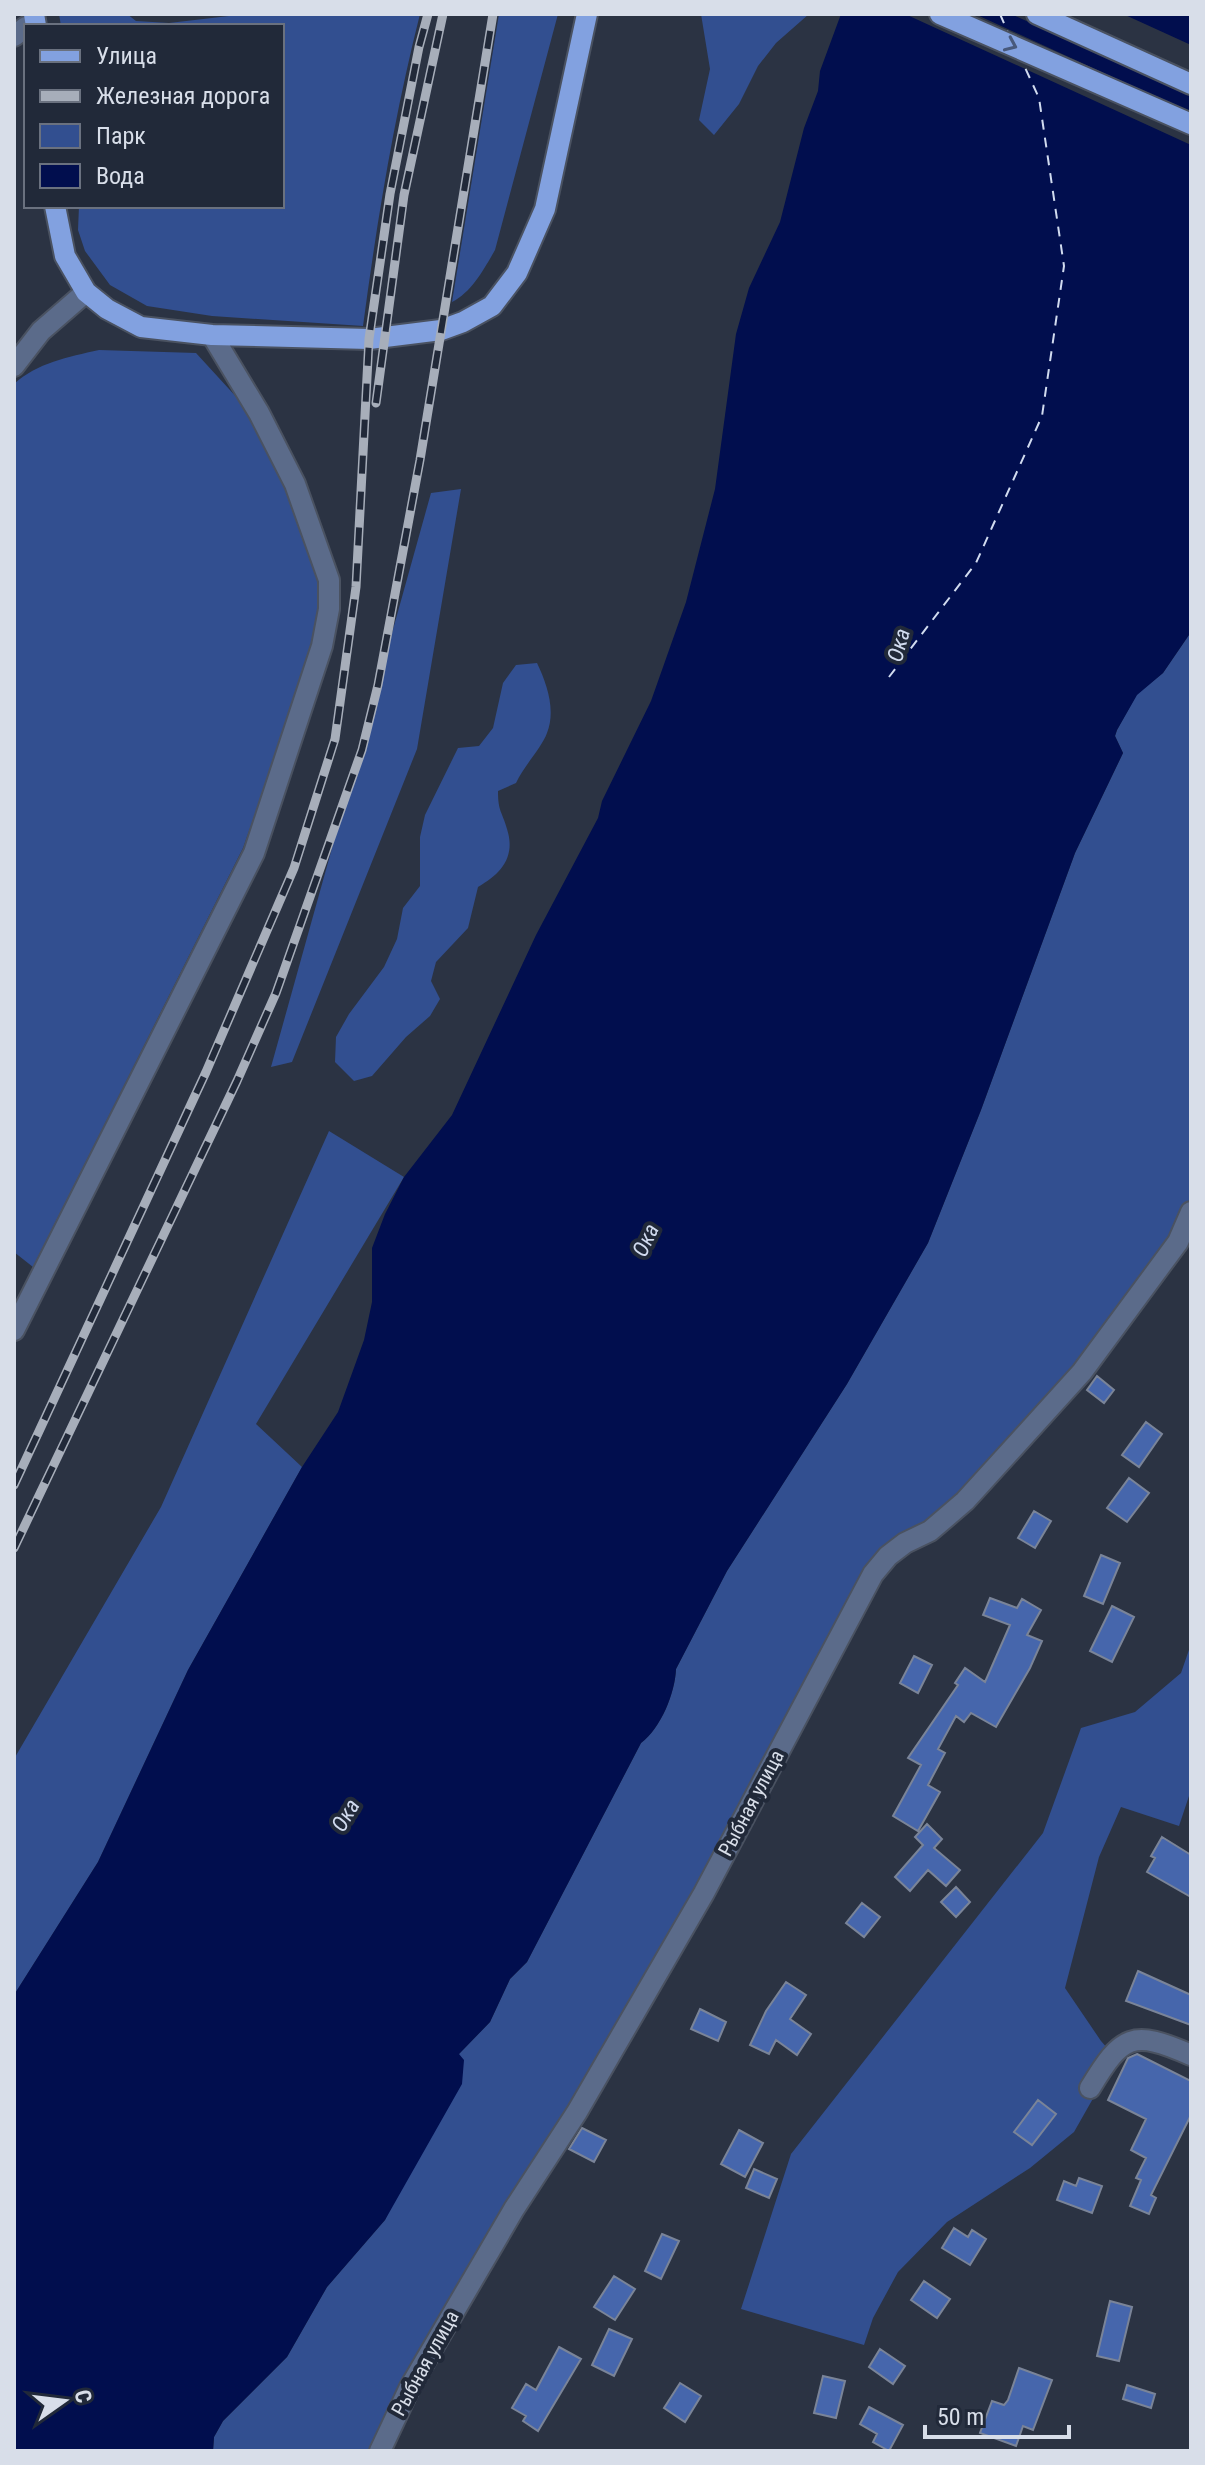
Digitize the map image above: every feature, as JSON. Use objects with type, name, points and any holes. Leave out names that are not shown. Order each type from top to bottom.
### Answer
[{"type":"main road","points":[[55,208],[65,256],[86,292],[107,309],[141,327],[212,335],[369,339],[441,330],[463,322],[492,306],[517,273],[545,209],[587,14]]},
{"type":"main road","points":[[940,14],[1191,124]]},
{"type":"main road","points":[[1037,14],[1191,84]]},
{"type":"street","points":[[14,366],[41,331],[86,292]]},
{"type":"street","points":[[14,1330],[254,853],[322,646],[329,609],[329,580],[295,484],[259,413],[212,335]]},
{"type":"street","name":"Рыбная улица","points":[[380,2451],[410,2387],[514,2209],[577,2112],[704,1893],[873,1574],[888,1556],[905,1543],[930,1531],[965,1501],[1082,1372],[1178,1242],[1191,1212]]},
{"type":"street","points":[[1090,2088],[1110,2056],[1125,2044],[1146,2039],[1191,2055]]},
{"type":"green space","points":[[59,14],[127,14],[136,21],[169,23],[246,14],[420,14],[387,169],[363,326],[212,316],[147,306],[110,285],[85,251],[78,230],[79,208],[284,208],[284,24],[61,24]]},
{"type":"green space","points":[[499,14],[558,14],[495,250],[471,286],[452,302]]},
{"type":"green space","points":[[701,14],[809,14],[776,43],[758,66],[739,104],[714,135],[699,120],[710,69]]},
{"type":"green space","points":[[99,350],[196,353],[251,413],[286,482],[320,580],[323,613],[316,642],[243,848],[33,1267],[14,1252],[14,384],[43,366]]},
{"type":"green space","points":[[461,489],[417,749],[292,1062],[271,1067],[431,493]]},
{"type":"green space","points":[[1191,632],[1191,1227],[1088,1377],[892,1560],[415,2389],[386,2451],[213,2451],[214,2437],[223,2421],[287,2357],[327,2287],[385,2220],[458,2055],[490,2022],[510,1979],[527,1962],[641,1743],[661,1719],[670,1699],[676,1669],[727,1571],[847,1384],[928,1243],[981,1110],[1075,853],[1123,753],[1115,736],[1117,730],[1137,694],[1163,673]]},
{"type":"green space","points":[[537,663],[549,697],[550,724],[545,738],[516,783],[498,791],[509,839],[508,856],[500,870],[478,887],[468,928],[436,962],[431,981],[440,999],[430,1016],[406,1037],[372,1076],[354,1081],[335,1062],[336,1037],[384,967],[397,939],[403,908],[420,886],[420,837],[425,815],[458,748],[479,746],[493,728],[503,683],[516,665]]},
{"type":"green space","points":[[329,1131],[404,1177],[256,1424],[302,1467],[188,1670],[98,1862],[14,1995],[14,1759],[161,1507]]},
{"type":"green space","points":[[1191,1644],[1191,1790],[1179,1826],[1121,1807],[1099,1857],[1065,1988],[1116,2058],[1074,2132],[1030,2168],[947,2222],[898,2272],[873,2318],[864,2345],[741,2309],[791,2154],[1043,1833],[1081,1728],[1135,1712],[1181,1673]]},
{"type":"water","name":"Ока","points":[[841,14],[1191,14],[1191,632],[1163,673],[1137,695],[1117,730],[1115,736],[1123,753],[1075,853],[981,1110],[928,1243],[847,1384],[727,1571],[676,1669],[670,1699],[661,1719],[641,1743],[527,1962],[510,1979],[490,2022],[459,2054],[464,2060],[462,2084],[385,2220],[327,2287],[287,2357],[223,2421],[214,2437],[213,2451],[14,2451],[14,1995],[98,1862],[188,1670],[302,1467],[338,1412],[364,1340],[372,1302],[372,1248],[385,1214],[404,1177],[452,1115],[536,935],[598,818],[602,801],[651,701],[686,602],[715,489],[736,334],[749,288],[780,222],[804,128],[818,91],[820,71]]},
{"type":"pier","points":[[905,14],[975,14],[1191,113],[1191,145]]},
{"type":"pier","points":[[1011,14],[1123,14],[1191,45],[1191,96]]},
{"type":"building","points":[[1097,1376],[1114,1390],[1104,1403],[1087,1390]]},
{"type":"building","points":[[1146,1422],[1162,1434],[1139,1467],[1122,1455]]},
{"type":"building","points":[[1129,1478],[1149,1493],[1127,1522],[1107,1508]]},
{"type":"building","points":[[1034,1511],[1051,1521],[1035,1548],[1018,1538]]},
{"type":"building","points":[[1101,1555],[1120,1563],[1103,1604],[1084,1596]]},
{"type":"building","points":[[990,1598],[1017,1608],[1022,1599],[1041,1610],[1027,1635],[1042,1641],[996,1727],[971,1713],[964,1722],[956,1716],[938,1749],[945,1753],[928,1785],[940,1792],[918,1831],[893,1816],[921,1765],[908,1758],[958,1685],[955,1683],[965,1668],[985,1682],[1010,1625],[983,1615]]},
{"type":"building","points":[[1112,1606],[1134,1617],[1112,1662],[1090,1651]]},
{"type":"building","points":[[914,1656],[932,1665],[918,1693],[900,1683]]},
{"type":"building","points":[[927,1824],[942,1839],[934,1848],[960,1870],[946,1886],[928,1870],[910,1891],[895,1877],[923,1845],[915,1837]]},
{"type":"building","points":[[1162,1837],[1191,1855],[1191,1897],[1147,1872],[1155,1858],[1151,1856]]},
{"type":"building","points":[[956,1887],[970,1902],[956,1917],[941,1902]]},
{"type":"building","points":[[862,1903],[880,1917],[864,1937],[846,1923]]},
{"type":"building","points":[[1138,1971],[1191,1995],[1191,2025],[1126,2001]]},
{"type":"building","points":[[786,1982],[806,1995],[790,2019],[811,2034],[797,2055],[776,2040],[769,2054],[750,2045],[766,2011]]},
{"type":"building","points":[[700,2009],[726,2022],[718,2041],[691,2029]]},
{"type":"building","points":[[1137,2054],[1191,2081],[1191,2115],[1151,2195],[1156,2198],[1149,2214],[1130,2206],[1141,2180],[1136,2178],[1146,2158],[1131,2150],[1146,2119],[1108,2100],[1128,2058]]},
{"type":"building","points":[[1038,2100],[1056,2114],[1032,2145],[1014,2132]]},
{"type":"building","points":[[582,2128],[606,2140],[594,2162],[569,2149]]},
{"type":"building","points":[[739,2130],[763,2143],[745,2177],[721,2164]]},
{"type":"building","points":[[754,2169],[777,2179],[769,2198],[746,2188]]},
{"type":"building","points":[[1079,2178],[1102,2186],[1092,2213],[1057,2200],[1064,2181],[1076,2186]]},
{"type":"building","points":[[954,2228],[968,2237],[972,2230],[986,2239],[970,2265],[942,2248]]},
{"type":"building","points":[[662,2234],[679,2241],[661,2279],[645,2271]]},
{"type":"building","points":[[614,2276],[635,2289],[615,2320],[594,2307]]},
{"type":"building","points":[[924,2281],[950,2299],[937,2318],[911,2300]]},
{"type":"building","points":[[1110,2301],[1132,2307],[1119,2361],[1097,2356]]},
{"type":"building","points":[[609,2329],[632,2339],[614,2376],[592,2365]]},
{"type":"building","points":[[559,2347],[581,2359],[538,2431],[523,2421],[526,2416],[512,2408],[526,2384],[536,2390]]},
{"type":"building","points":[[880,2349],[905,2366],[893,2384],[869,2367]]},
{"type":"building","points":[[1019,2368],[1052,2380],[1033,2430],[1023,2426],[1016,2446],[980,2433],[992,2401],[1004,2405],[1008,2400]]},
{"type":"building","points":[[823,2376],[845,2381],[836,2418],[814,2413]]},
{"type":"building","points":[[680,2383],[701,2396],[685,2422],[664,2408]]},
{"type":"building","points":[[1127,2385],[1155,2394],[1151,2408],[1123,2399]]},
{"type":"building","points":[[869,2407],[903,2425],[889,2451],[873,2442],[877,2434],[860,2424]]},
{"type":"ferry route","points":[[1000,14],[1009,35]]},
{"type":"ferry route","points":[[889,677],[976,563],[1042,416],[1064,266],[1039,98],[1021,59]]},
{"type":"railway","points":[[14,1485],[206,1072],[294,868],[335,739],[356,587],[369,339],[390,194],[428,14]]},
{"type":"railway","points":[[376,403],[404,195],[443,14]]},
{"type":"railway","points":[[14,1548],[276,993],[362,750],[378,685],[420,460],[493,14]]}]
